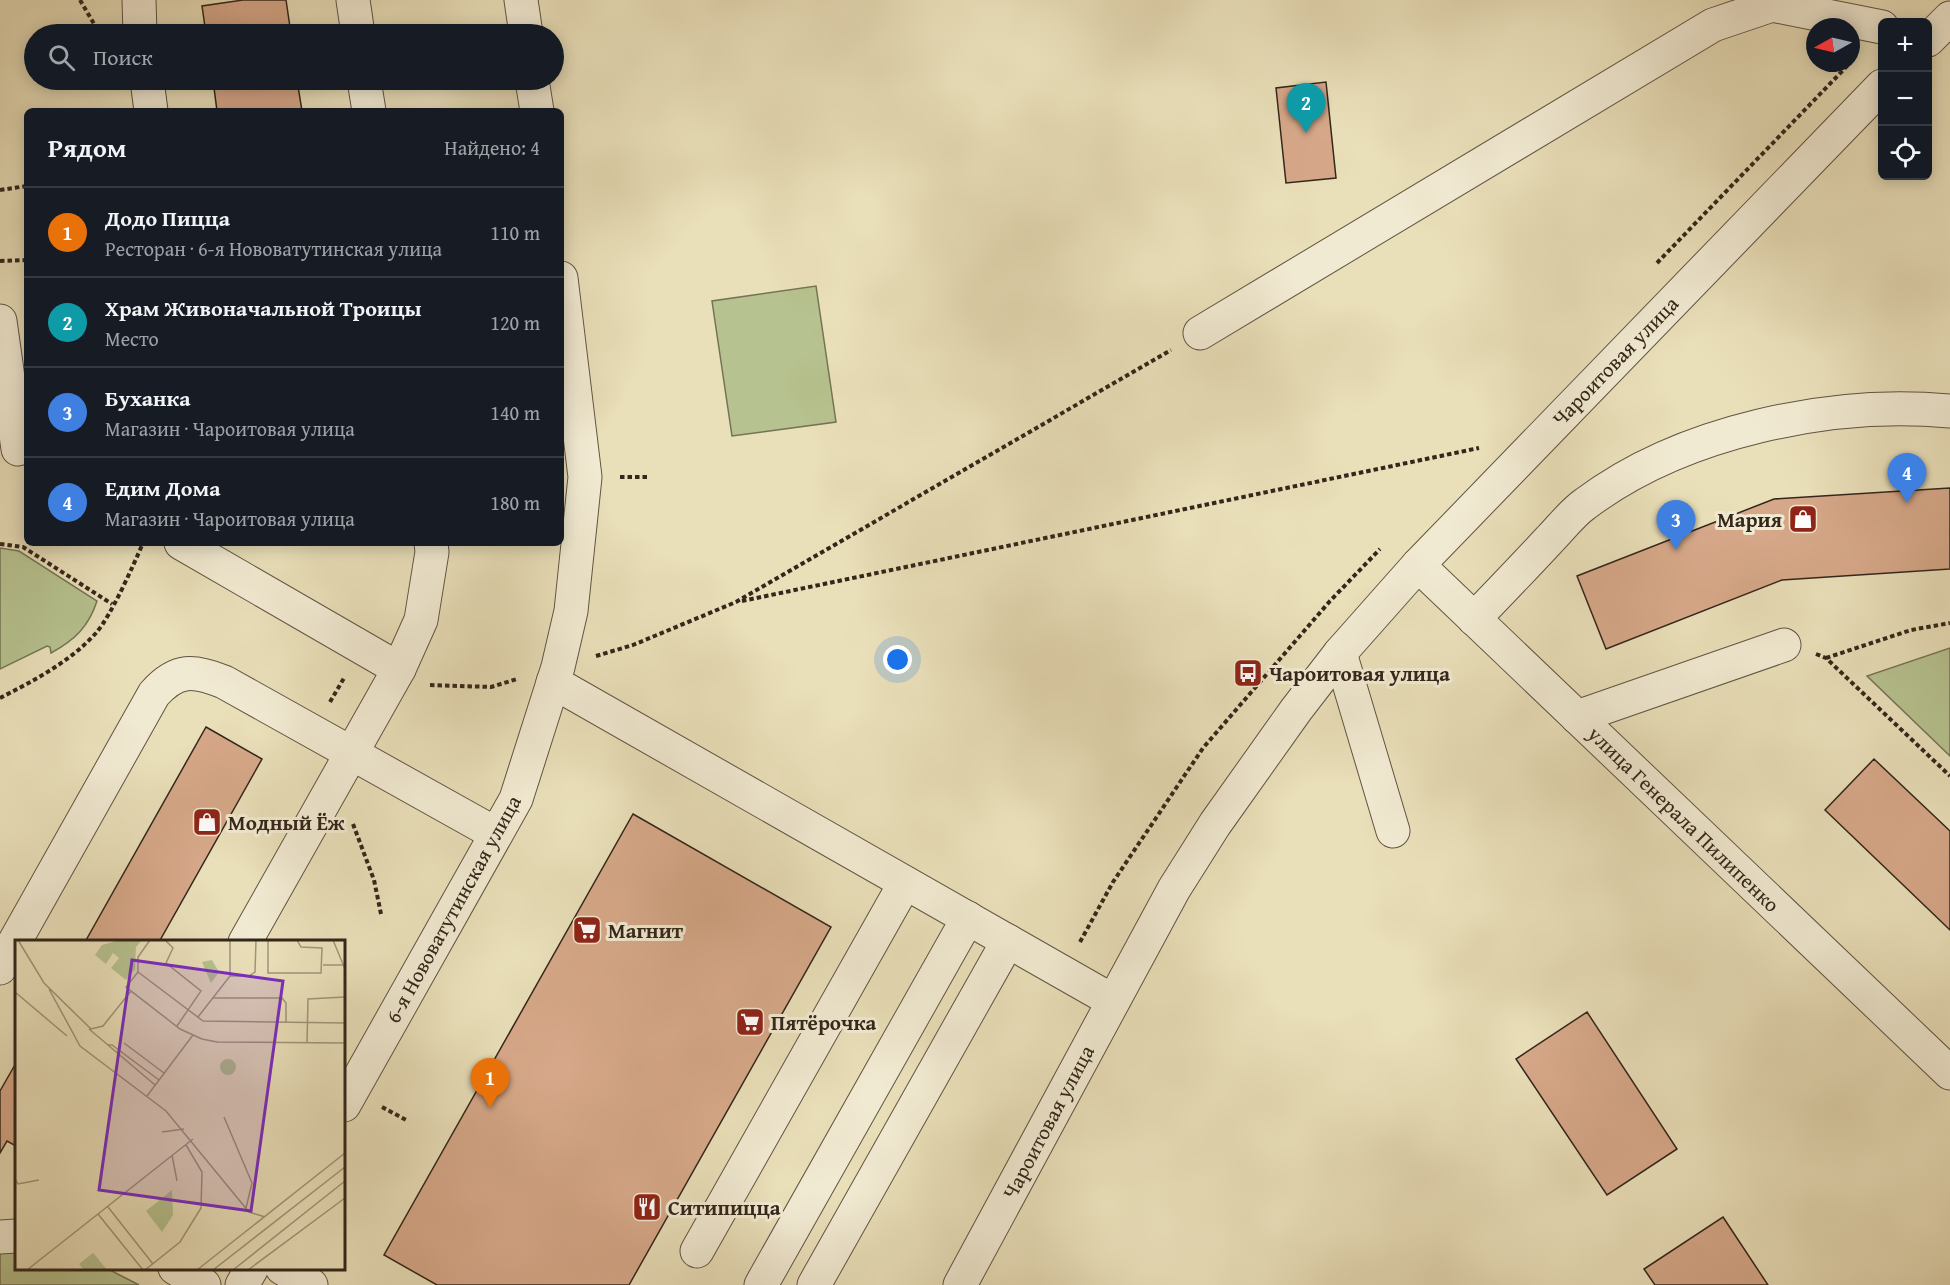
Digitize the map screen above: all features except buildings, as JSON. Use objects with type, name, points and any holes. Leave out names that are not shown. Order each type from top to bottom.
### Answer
[{"type":"street","points":[[139,24],[140,0]]},
{"type":"street","points":[[352,0],[356,24]]},
{"type":"street","points":[[521,0],[525,24]]},
{"type":"street","points":[[1200,333],[1713,25],[1772,5],[1878,26]]},
{"type":"street","points":[[1932,36],[1950,18]]},
{"type":"street","points":[[148,90],[151,108]]},
{"type":"street","points":[[366,90],[369,108]]},
{"type":"street","points":[[534,90],[537,108]]},
{"type":"street","name":"Чароитовая улица","points":[[960,1285],[1174,889],[1270,744],[1340,653],[1418,565],[1878,90]]},
{"type":"street","name":"6-я Нововатутинская улица","points":[[345,1103],[516,799],[553,682],[571,610],[585,477],[564,303]]},
{"type":"street","points":[[0,321],[15,452]]},
{"type":"street","points":[[1474,619],[1584,504],[1630,477],[1680,453],[1747,429],[1807,416],[1858,410],[1917,408],[1950,411]]},
{"type":"street","points":[[191,546],[215,553],[399,669]]},
{"type":"street","points":[[246,940],[399,669],[421,620],[432,552],[431,546]]},
{"type":"street","name":"улица Генерала Пилипенко","points":[[1418,565],[1950,1073]]},
{"type":"street","points":[[1578,717],[1784,645]]},
{"type":"street","points":[[1340,653],[1393,831]]},
{"type":"street","points":[[16,940],[154,694],[165,682],[180,674],[199,672],[224,682],[496,834]]},
{"type":"street","points":[[553,682],[1113,1001]]},
{"type":"street","points":[[697,1251],[905,883]]},
{"type":"street","points":[[761,1285],[968,918]]},
{"type":"street","points":[[0,968],[15,941]]},
{"type":"street","points":[[814,1285],[1008,941]]},
{"type":"street","points":[[0,1237],[15,1236]]},
{"type":"street","points":[[177,1270],[204,1285]]},
{"type":"street","points":[[242,1285],[251,1270]]},
{"type":"street","points":[[284,1270],[310,1285]]},
{"type":"path","points":[[80,0],[94,24]]},
{"type":"path","points":[[0,190],[24,186]]},
{"type":"path","points":[[0,261],[24,260]]},
{"type":"path","points":[[633,645],[736,602],[1200,333]]},
{"type":"path","points":[[736,602],[1479,448]]},
{"type":"path","points":[[0,544],[23,547],[112,604]]},
{"type":"path","points":[[0,698],[33,682],[65,660],[96,633],[141,546]]},
{"type":"path","points":[[1950,622],[1911,630],[1826,658],[1950,776]]},
{"type":"path","points":[[313,732],[362,647]]},
{"type":"path","points":[[399,669],[423,684],[491,687]]},
{"type":"path","points":[[333,785],[363,847],[381,914]]},
{"type":"green space","points":[[816,286],[836,422],[732,436],[712,301]]},
{"type":"green space","points":[[0,548],[19,551],[97,601],[90,618],[80,632],[67,643],[51,653],[50,647],[47,646],[0,669]]},
{"type":"green space","points":[[1950,648],[1950,756],[1867,676]]},
{"type":"green space","points":[[0,1252],[15,1252],[15,1270],[110,1270],[139,1285],[0,1285]]},
{"type":"place","name":"Храм Живоначальной Троицы","points":[[1306,133]]},
{"type":"place","name":"Едим Дома","points":[[1907,503]]},
{"type":"place","name":"Мария","points":[[1803,519]]},
{"type":"place","name":"Буханка","points":[[1676,550]]},
{"type":"place","name":"Чароитовая улица","points":[[1248,673]]},
{"type":"place","name":"Модный Ёж","points":[[207,822]]},
{"type":"place","name":"Магнит","points":[[587,930]]},
{"type":"place","name":"Пятёрочка","points":[[750,1022]]},
{"type":"place","name":"Додо Пицца","points":[[490,1108]]},
{"type":"place","name":"Ситипицца","points":[[647,1207]]}]
